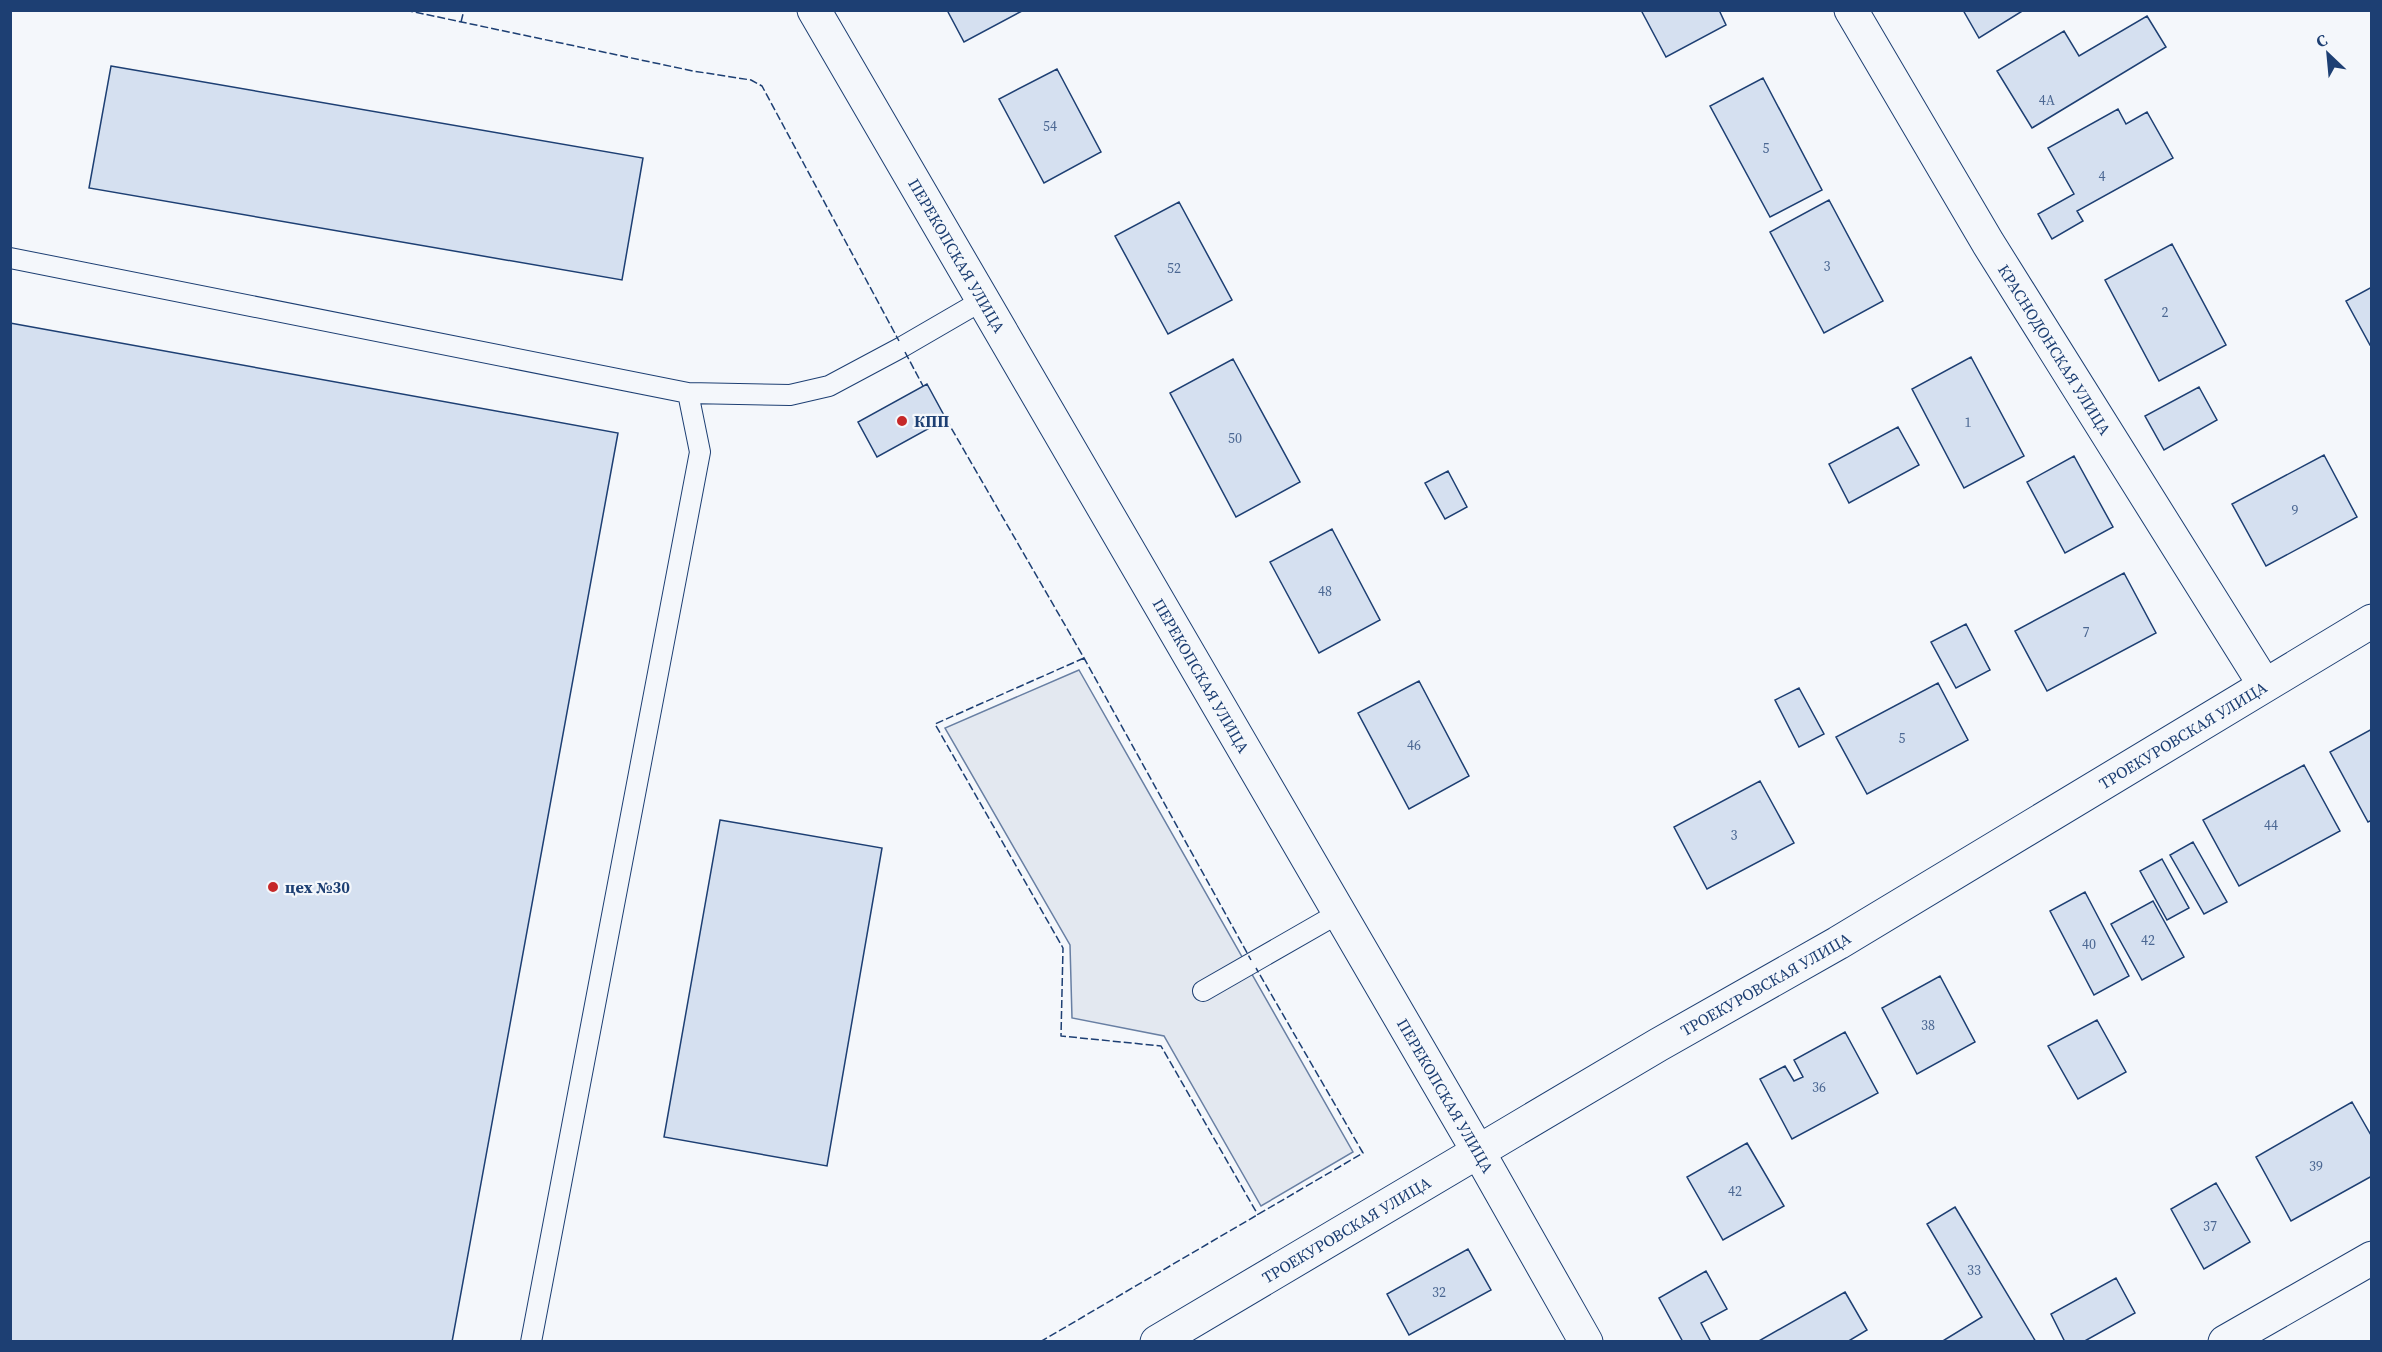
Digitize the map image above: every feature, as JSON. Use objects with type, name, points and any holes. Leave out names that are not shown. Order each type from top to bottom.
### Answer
[{"type":"street","name":"ПЕРЕКОПСКАЯ УЛИЦА","points":[[814,10],[1479,1152],[1586,1341]]},
{"type":"street","name":"КРАСНОДОНСКАЯ УЛИЦА","points":[[1851,10],[1988,243],[2264,684]]},
{"type":"street","name":"ТРОЕКУРОВСКАЯ УЛИЦА","points":[[1157,1341],[1658,1044],[1838,943],[2264,684],[2372,621]]},
{"type":"street","points":[[2225,1341],[2372,1258]]},
{"type":"lane","points":[[10,258],[688,393],[790,395],[829,386],[983,300]]},
{"type":"lane","points":[[531,1341],[700,452],[688,393]]},
{"type":"lane","points":[[1203,991],[1339,912]]},
{"type":"shaded area","points":[[1079,670],[1353,1152],[1261,1206],[1164,1036],[1072,1018],[1070,945],[945,728]]},
{"type":"building","points":[[947,10],[1022,10],[1022,11],[964,42]]},
{"type":"building","points":[[1641,10],[1719,10],[1726,25],[1666,57]]},
{"type":"building","points":[[1963,10],[2024,10],[1979,38]]},
{"type":"building","points":[[2147,16],[2166,47],[2032,128],[1997,71],[2064,31],[2079,56]]},
{"type":"building","points":[[111,66],[643,158],[622,280],[89,188]]},
{"type":"building","points":[[1057,69],[1101,152],[1044,183],[999,99]]},
{"type":"building","points":[[1763,78],[1822,190],[1770,217],[1710,106]]},
{"type":"building","points":[[2118,109],[2126,124],[2147,112],[2173,158],[2077,211],[2083,221],[2052,239],[2038,214],[2074,194],[2048,148]]},
{"type":"building","points":[[1829,200],[1883,301],[1824,333],[1770,232]]},
{"type":"building","points":[[1179,202],[1232,300],[1168,334],[1115,236]]},
{"type":"building","points":[[2172,244],[2226,345],[2159,381],[2105,280]]},
{"type":"building","points":[[2372,287],[2372,344],[2370,345],[2346,301]]},
{"type":"building","name":"цех №30","points":[[10,323],[618,433],[452,1342],[10,1342]]},
{"type":"building","points":[[1971,357],[2024,456],[1964,488],[1912,389]]},
{"type":"building","points":[[1233,359],[1300,482],[1236,517],[1170,393]]},
{"type":"building","name":"КПП","points":[[927,384],[946,419],[877,457],[858,422]]},
{"type":"building","points":[[2199,387],[2217,420],[2164,450],[2145,416]]},
{"type":"building","points":[[1898,427],[1919,465],[1849,503],[1829,464]]},
{"type":"building","points":[[2324,455],[2357,517],[2266,566],[2232,504]]},
{"type":"building","points":[[2074,456],[2113,527],[2065,553],[2027,482]]},
{"type":"building","points":[[1448,471],[1467,507],[1445,519],[1425,483]]},
{"type":"building","points":[[1332,529],[1380,620],[1319,653],[1270,562]]},
{"type":"building","points":[[2124,573],[2156,633],[2047,691],[2015,631]]},
{"type":"building","points":[[1966,624],[1990,670],[1956,688],[1931,642]]},
{"type":"building","points":[[1419,681],[1469,776],[1409,809],[1358,713]]},
{"type":"building","points":[[1938,683],[1968,740],[1867,794],[1836,737]]},
{"type":"building","points":[[1799,688],[1824,734],[1799,747],[1775,700]]},
{"type":"building","points":[[2372,729],[2372,820],[2368,822],[2330,752]]},
{"type":"building","points":[[2304,765],[2340,831],[2239,886],[2203,820]]},
{"type":"building","points":[[1760,781],[1794,843],[1707,889],[1674,827]]},
{"type":"building","points":[[720,820],[882,848],[827,1166],[664,1137]]},
{"type":"building","points":[[2193,842],[2227,902],[2204,914],[2170,855]]},
{"type":"building","points":[[2162,859],[2189,908],[2167,920],[2140,871]]},
{"type":"building","points":[[2085,892],[2129,976],[2094,995],[2050,911]]},
{"type":"building","points":[[2153,901],[2184,957],[2142,980],[2111,924]]},
{"type":"building","points":[[1940,976],[1975,1042],[1917,1074],[1882,1008]]},
{"type":"building","points":[[2097,1020],[2126,1072],[2078,1099],[2048,1046]]},
{"type":"building","points":[[1845,1032],[1878,1093],[1792,1139],[1760,1079],[1785,1066],[1794,1081],[1803,1077],[1794,1060]]},
{"type":"building","points":[[2352,1102],[2372,1137],[2372,1176],[2291,1221],[2256,1157]]},
{"type":"building","points":[[1747,1143],[1784,1206],[1723,1240],[1687,1177]]},
{"type":"building","points":[[2216,1183],[2250,1242],[2204,1269],[2171,1209]]},
{"type":"building","points":[[1955,1207],[2036,1342],[1941,1342],[1982,1317],[1927,1224]]},
{"type":"building","points":[[1468,1249],[1491,1290],[1409,1335],[1387,1294]]},
{"type":"building","points":[[1706,1271],[1727,1309],[1701,1323],[1711,1342],[1683,1342],[1659,1298]]},
{"type":"building","points":[[2116,1278],[2135,1313],[2083,1342],[2065,1342],[2051,1314]]},
{"type":"building","points":[[1845,1292],[1867,1330],[1847,1342],[1757,1342]]},
{"type":"fence","points":[[405,10],[693,71],[751,80],[762,86],[899,341]]},
{"type":"fence","points":[[461,22],[464,10]]},
{"type":"fence","points":[[905,352],[923,386]]},
{"type":"fence","points":[[946,419],[1084,658],[1251,960]]},
{"type":"fence","points":[[1084,658],[935,724],[1063,948],[1061,1036],[1161,1046],[1258,1215]]},
{"type":"fence","points":[[1040,1342],[1363,1153],[1256,968]]},
{"type":"place","name":"КПП","points":[[902,421]]},
{"type":"place","name":"цех №30","points":[[273,887]]}]
